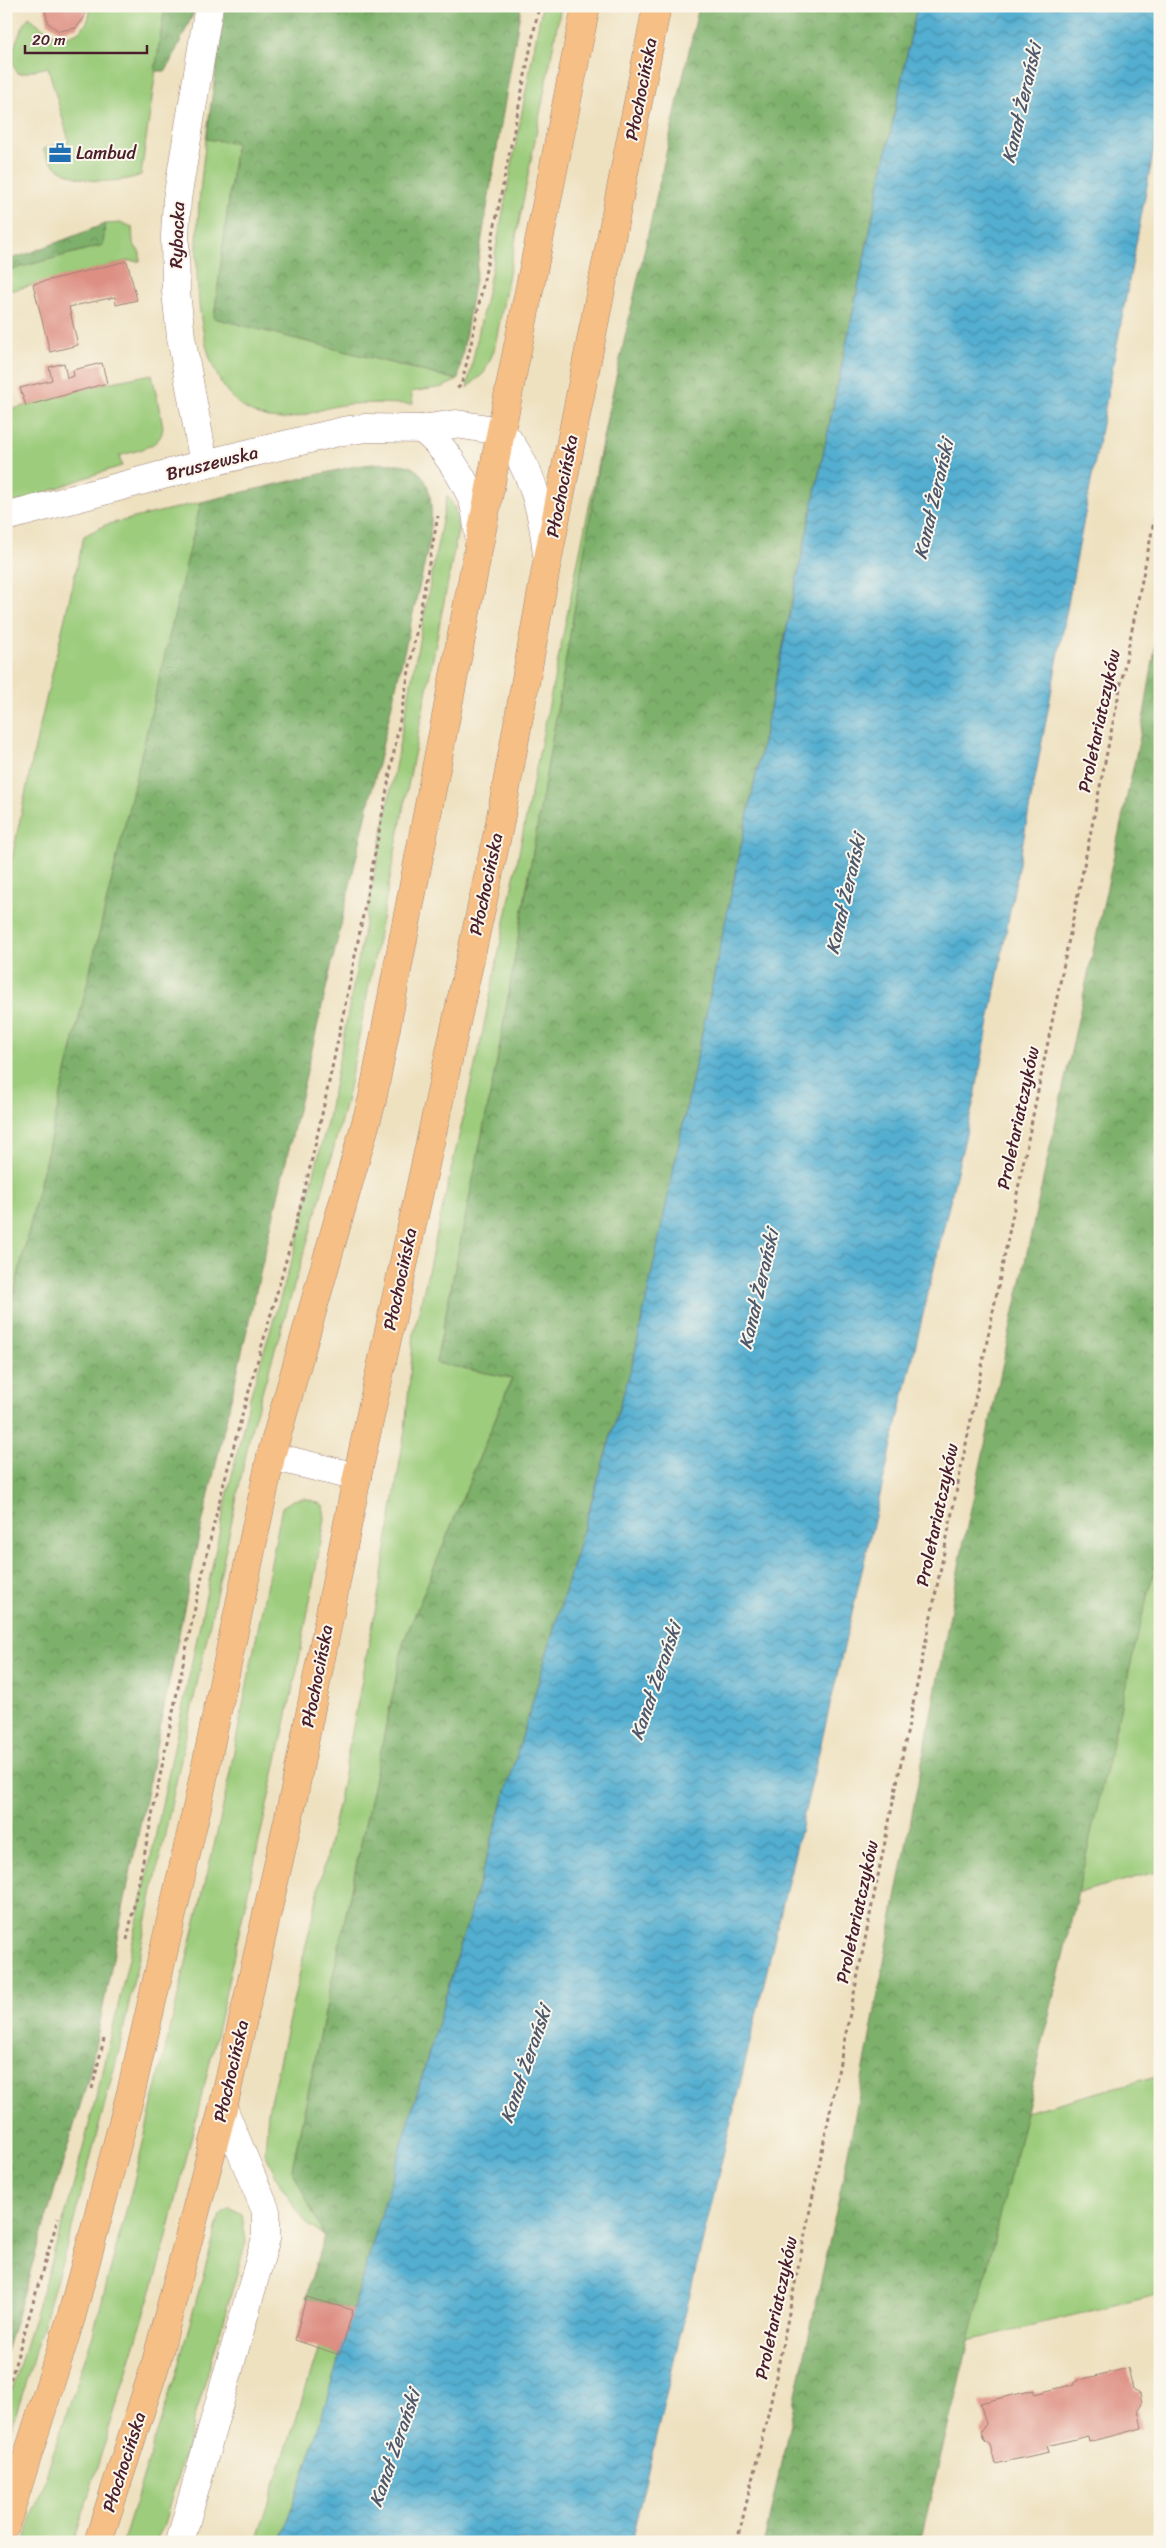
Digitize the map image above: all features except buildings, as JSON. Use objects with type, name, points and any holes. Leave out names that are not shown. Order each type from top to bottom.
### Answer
[{"type":"main road","points":[[6,2524],[71,2318],[131,2092],[200,1794],[271,1456],[372,1101],[501,431],[586,6]]},
{"type":"main road","name":"Płochocińska","points":[[98,2542],[155,2366],[223,2108],[294,1794],[357,1478],[499,827],[547,562],[657,6]]},
{"type":"street","name":"Rybacka","points":[[204,464],[181,336],[176,292],[175,236],[177,199],[209,6]]},
{"type":"street","name":"Bruszewska","points":[[6,517],[204,464],[343,431],[366,428],[421,429],[456,424],[501,431]]},
{"type":"street","points":[[421,429],[436,439],[469,492],[476,515],[479,544]]},
{"type":"street","points":[[501,431],[518,454],[532,484],[544,528],[547,562]]},
{"type":"street","points":[[271,1456],[357,1478]]},
{"type":"street","points":[[180,2542],[266,2238],[266,2211],[223,2108]]},
{"type":"path","points":[[451,391],[461,386],[470,349],[539,6]]},
{"type":"path","name":"Proletariatczyków","points":[[737,2542],[770,2406],[1160,492]]},
{"type":"green space","points":[[89,6],[165,6],[141,175],[129,179],[100,181],[86,179],[60,169],[50,160],[43,149],[69,141],[48,67],[19,74],[13,61],[18,37],[29,17],[52,33],[60,36],[72,35],[82,28],[89,18]]},
{"type":"green space","points":[[165,6],[197,6],[166,71],[155,71]]},
{"type":"green space","points":[[225,6],[521,6],[458,380],[214,318],[236,143],[206,139]]},
{"type":"green space","points":[[542,6],[561,6],[494,351],[484,373],[467,388],[495,254]]},
{"type":"green space","points":[[699,6],[917,6],[634,1358],[353,2310],[306,2297],[324,2236],[292,2169],[404,1641],[512,1378],[436,1363],[498,1056],[608,413]]},
{"type":"green space","points":[[206,139],[236,142],[214,318],[458,380],[443,387],[411,392],[413,404],[368,403],[341,405],[285,419],[278,419],[244,408],[221,382],[206,346],[199,302],[197,256],[202,171]]},
{"type":"green space","points":[[122,223],[132,227],[133,243],[140,253],[140,261],[127,261],[6,292],[6,271],[103,245],[105,224]]},
{"type":"green space","points":[[105,224],[103,245],[6,271],[6,260],[27,254]]},
{"type":"green space","points":[[152,374],[163,427],[162,434],[158,440],[140,450],[119,456],[122,466],[6,505],[6,411],[107,383]]},
{"type":"green space","points":[[608,413],[498,1056],[436,1362],[512,1378],[404,1641],[292,2168],[324,2236],[307,2224],[282,2188],[265,2153],[268,2111],[338,1805],[380,1586],[405,1430],[414,1333],[482,1035]]},
{"type":"green space","points":[[382,463],[409,466],[418,471],[424,479],[428,488],[431,509],[430,540],[196,1550],[89,2076],[6,2352],[6,1334],[11,1306],[201,502],[355,466]]},
{"type":"green space","points":[[447,495],[455,508],[458,530],[347,1098],[320,1200],[252,1426],[119,2050],[71,2232],[6,2447],[6,2409],[70,2199],[106,2058],[139,1914],[225,1505],[250,1397],[293,1256],[327,1123]]},
{"type":"green space","points":[[201,502],[11,1306],[6,1334],[6,887],[35,747],[84,536],[105,525]]},
{"type":"green space","points":[[1160,620],[1160,1546],[1125,1687],[1060,1971],[920,2542],[764,2542],[843,2179],[963,1545],[1141,732]]},
{"type":"green space","points":[[305,1498],[323,1505],[325,1519],[298,1665],[213,2050],[160,2264],[74,2542],[24,2542],[93,2334],[132,2189],[222,1812],[282,1507],[293,1500]]},
{"type":"green space","points":[[1160,1546],[1160,1871],[1077,1893],[1124,1687]]},
{"type":"green space","points":[[1160,2075],[1160,2294],[968,2341],[1026,2112]]},
{"type":"green space","points":[[230,2207],[242,2214],[246,2242],[163,2527],[155,2542],[123,2542],[178,2366],[220,2215]]},
{"type":"green space","points":[[319,2348],[340,2355],[315,2439],[281,2542],[256,2542]]},
{"type":"water","name":"Kanał Żerański","points":[[917,6],[1160,6],[1160,117],[975,1096],[631,2542],[281,2542],[315,2439],[634,1358]]},
{"type":"place","name":"Lambud","points":[[60,153]]}]
